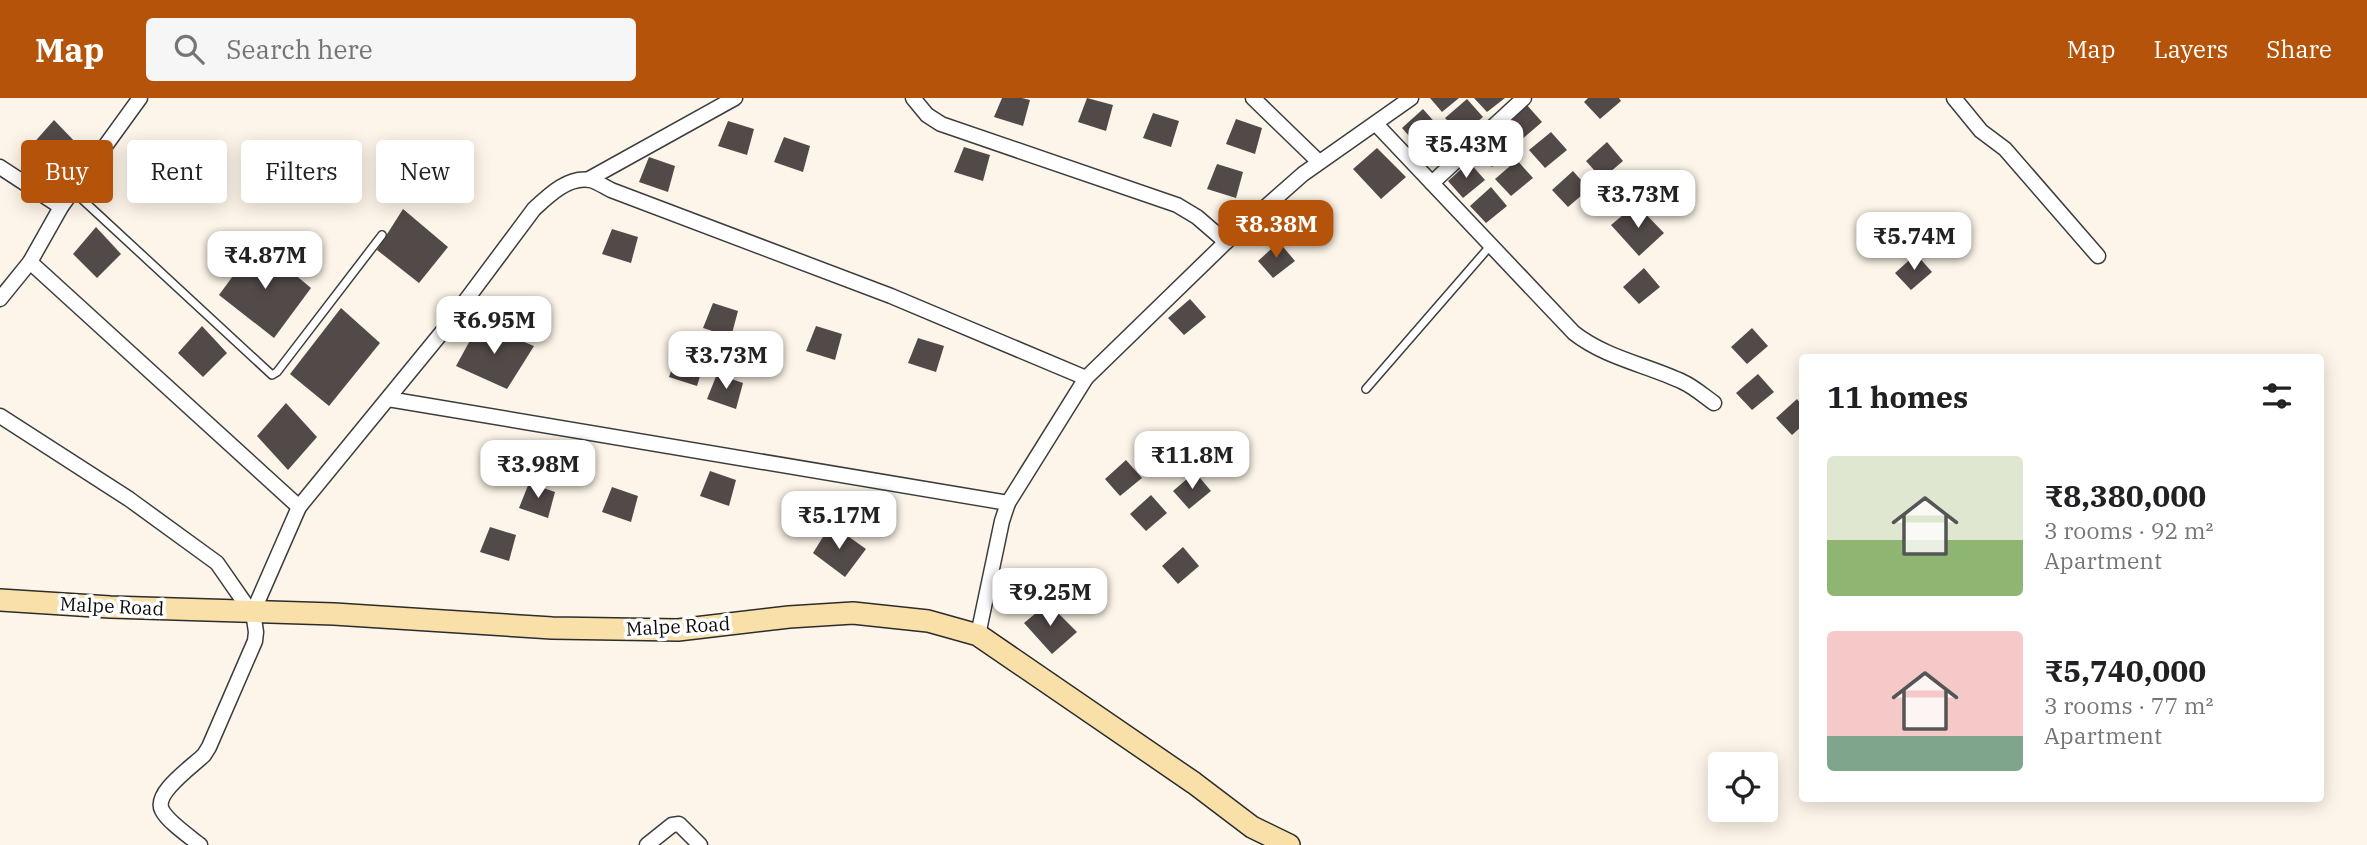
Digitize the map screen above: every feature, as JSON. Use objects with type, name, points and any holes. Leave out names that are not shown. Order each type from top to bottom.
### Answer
[{"type":"street","points":[[110,140],[140,98]]},
{"type":"street","points":[[252,612],[299,507],[443,331],[534,209],[567,183],[589,179],[735,98]]},
{"type":"street","points":[[913,98],[927,114],[941,124],[1177,205],[1197,217],[1226,242]]},
{"type":"street","points":[[1253,98],[1319,162]]},
{"type":"street","points":[[978,635],[1008,503],[1086,377],[1226,242],[1319,162],[1411,98]]},
{"type":"street","points":[[1432,183],[1524,98]]},
{"type":"street","points":[[1954,98],[1981,131],[2005,149],[2098,256]]},
{"type":"street","points":[[1377,124],[1587,344],[1684,382],[1714,403]]},
{"type":"street","points":[[0,167],[61,207]]},
{"type":"street","points":[[589,179],[611,190],[891,296],[1086,377]]},
{"type":"street","points":[[0,299],[30,261],[64,203]]},
{"type":"street","points":[[30,261],[299,507]]},
{"type":"street","points":[[388,399],[1008,503]]},
{"type":"street","points":[[0,416],[129,499],[217,563],[252,612],[255,641],[209,747],[204,755],[164,792],[160,802],[161,810],[166,816],[200,845]]},
{"type":"street","name":"Malpe Road","points":[[0,600],[110,607],[334,614],[552,628],[678,630],[853,613],[928,621],[978,635],[1194,783],[1252,827],[1289,845]]},
{"type":"street","points":[[646,845],[672,825],[679,824],[699,845]]},
{"type":"lane","points":[[86,203],[272,375],[382,235]]},
{"type":"lane","points":[[1366,389],[1491,245]]},
{"type":"building","points":[[1002,98],[1030,100],[1023,126],[994,117]]},
{"type":"building","points":[[1087,98],[1113,105],[1106,131],[1078,122]]},
{"type":"building","points":[[1430,98],[1459,98],[1442,112]]},
{"type":"building","points":[[1474,98],[1505,98],[1487,112]]},
{"type":"building","points":[[1588,98],[1619,98],[1621,101],[1600,119],[1584,102]]},
{"type":"building","points":[[1467,99],[1483,117],[1461,135],[1445,118]]},
{"type":"building","points":[[1526,104],[1542,122],[1521,140],[1505,123]]},
{"type":"building","points":[[1423,109],[1439,127],[1417,145],[1402,128]]},
{"type":"building","points":[[1153,113],[1179,121],[1171,147],[1143,138]]},
{"type":"building","points":[[1236,119],[1262,128],[1255,154],[1226,144]]},
{"type":"building","points":[[54,120],[73,140],[36,140]]},
{"type":"building","points":[[728,121],[754,129],[747,155],[718,146]]},
{"type":"building","points":[[1443,130],[1459,148],[1437,166],[1421,149]]},
{"type":"building","points":[[1497,131],[1513,149],[1492,167],[1476,149]]},
{"type":"building","points":[[1551,132],[1567,150],[1545,168],[1529,150]]},
{"type":"building","points":[[784,137],[810,146],[803,172],[774,162]]},
{"type":"building","points":[[1607,142],[1623,161],[1602,179],[1586,161]]},
{"type":"building","points":[[964,147],[990,155],[983,181],[954,172]]},
{"type":"building","points":[[1377,148],[1406,177],[1381,199],[1353,169]]},
{"type":"building","points":[[649,157],[675,166],[668,192],[639,182]]},
{"type":"building","points":[[1517,160],[1533,178],[1511,196],[1495,179]]},
{"type":"building","points":[[1469,162],[1485,180],[1463,198],[1448,181]]},
{"type":"building","points":[[1217,164],[1243,172],[1236,198],[1207,189]]},
{"type":"building","points":[[1573,171],[1589,189],[1568,207],[1552,190]]},
{"type":"building","points":[[1491,187],[1507,206],[1486,223],[1470,206]]},
{"type":"building","points":[[1636,204],[1664,233],[1639,256],[1611,225]]},
{"type":"building","points":[[403,209],[448,247],[419,283],[377,250]]},
{"type":"building","points":[[96,227],[121,254],[97,278],[73,254]]},
{"type":"building","points":[[612,229],[638,237],[631,263],[602,254]]},
{"type":"building","points":[[1279,242],[1295,261],[1273,278],[1258,261]]},
{"type":"building","points":[[257,243],[311,288],[274,338],[219,295]]},
{"type":"building","points":[[1916,254],[1932,272],[1911,290],[1895,273]]},
{"type":"building","points":[[1644,268],[1660,287],[1639,304],[1623,287]]},
{"type":"building","points":[[1190,299],[1206,317],[1184,335],[1168,318]]},
{"type":"building","points":[[713,303],[738,311],[731,337],[703,328]]},
{"type":"building","points":[[341,308],[380,343],[329,406],[290,374]]},
{"type":"building","points":[[479,324],[534,346],[507,389],[456,366]]},
{"type":"building","points":[[202,326],[227,353],[203,377],[178,353]]},
{"type":"building","points":[[816,326],[842,334],[835,360],[806,351]]},
{"type":"building","points":[[1752,328],[1768,346],[1747,364],[1731,347]]},
{"type":"building","points":[[918,338],[944,346],[936,372],[908,363]]},
{"type":"building","points":[[678,352],[705,360],[697,386],[669,377]]},
{"type":"building","points":[[717,374],[743,383],[736,409],[707,399]]},
{"type":"building","points":[[1758,374],[1774,392],[1752,410],[1736,393]]},
{"type":"building","points":[[1797,399],[1799,401],[1799,429],[1792,435],[1776,418]]},
{"type":"building","points":[[286,403],[317,437],[288,470],[257,436]]},
{"type":"building","points":[[1158,437],[1174,456],[1153,473],[1136,456]]},
{"type":"building","points":[[541,447],[567,455],[560,481],[531,472]]},
{"type":"building","points":[[1126,460],[1142,478],[1120,496],[1105,479]]},
{"type":"building","points":[[710,471],[736,480],[729,506],[700,496]]},
{"type":"building","points":[[1195,472],[1211,491],[1189,509],[1173,491]]},
{"type":"building","points":[[529,483],[555,492],[548,518],[519,508]]},
{"type":"building","points":[[612,487],[638,496],[631,522],[602,512]]},
{"type":"building","points":[[1151,495],[1167,513],[1146,531],[1130,514]]},
{"type":"building","points":[[831,524],[866,549],[845,577],[813,553]]},
{"type":"building","points":[[490,527],[516,535],[509,561],[480,552]]},
{"type":"building","points":[[1183,547],[1199,566],[1178,584],[1162,566]]},
{"type":"building","points":[[1048,603],[1077,632],[1052,654],[1024,623]]}]
